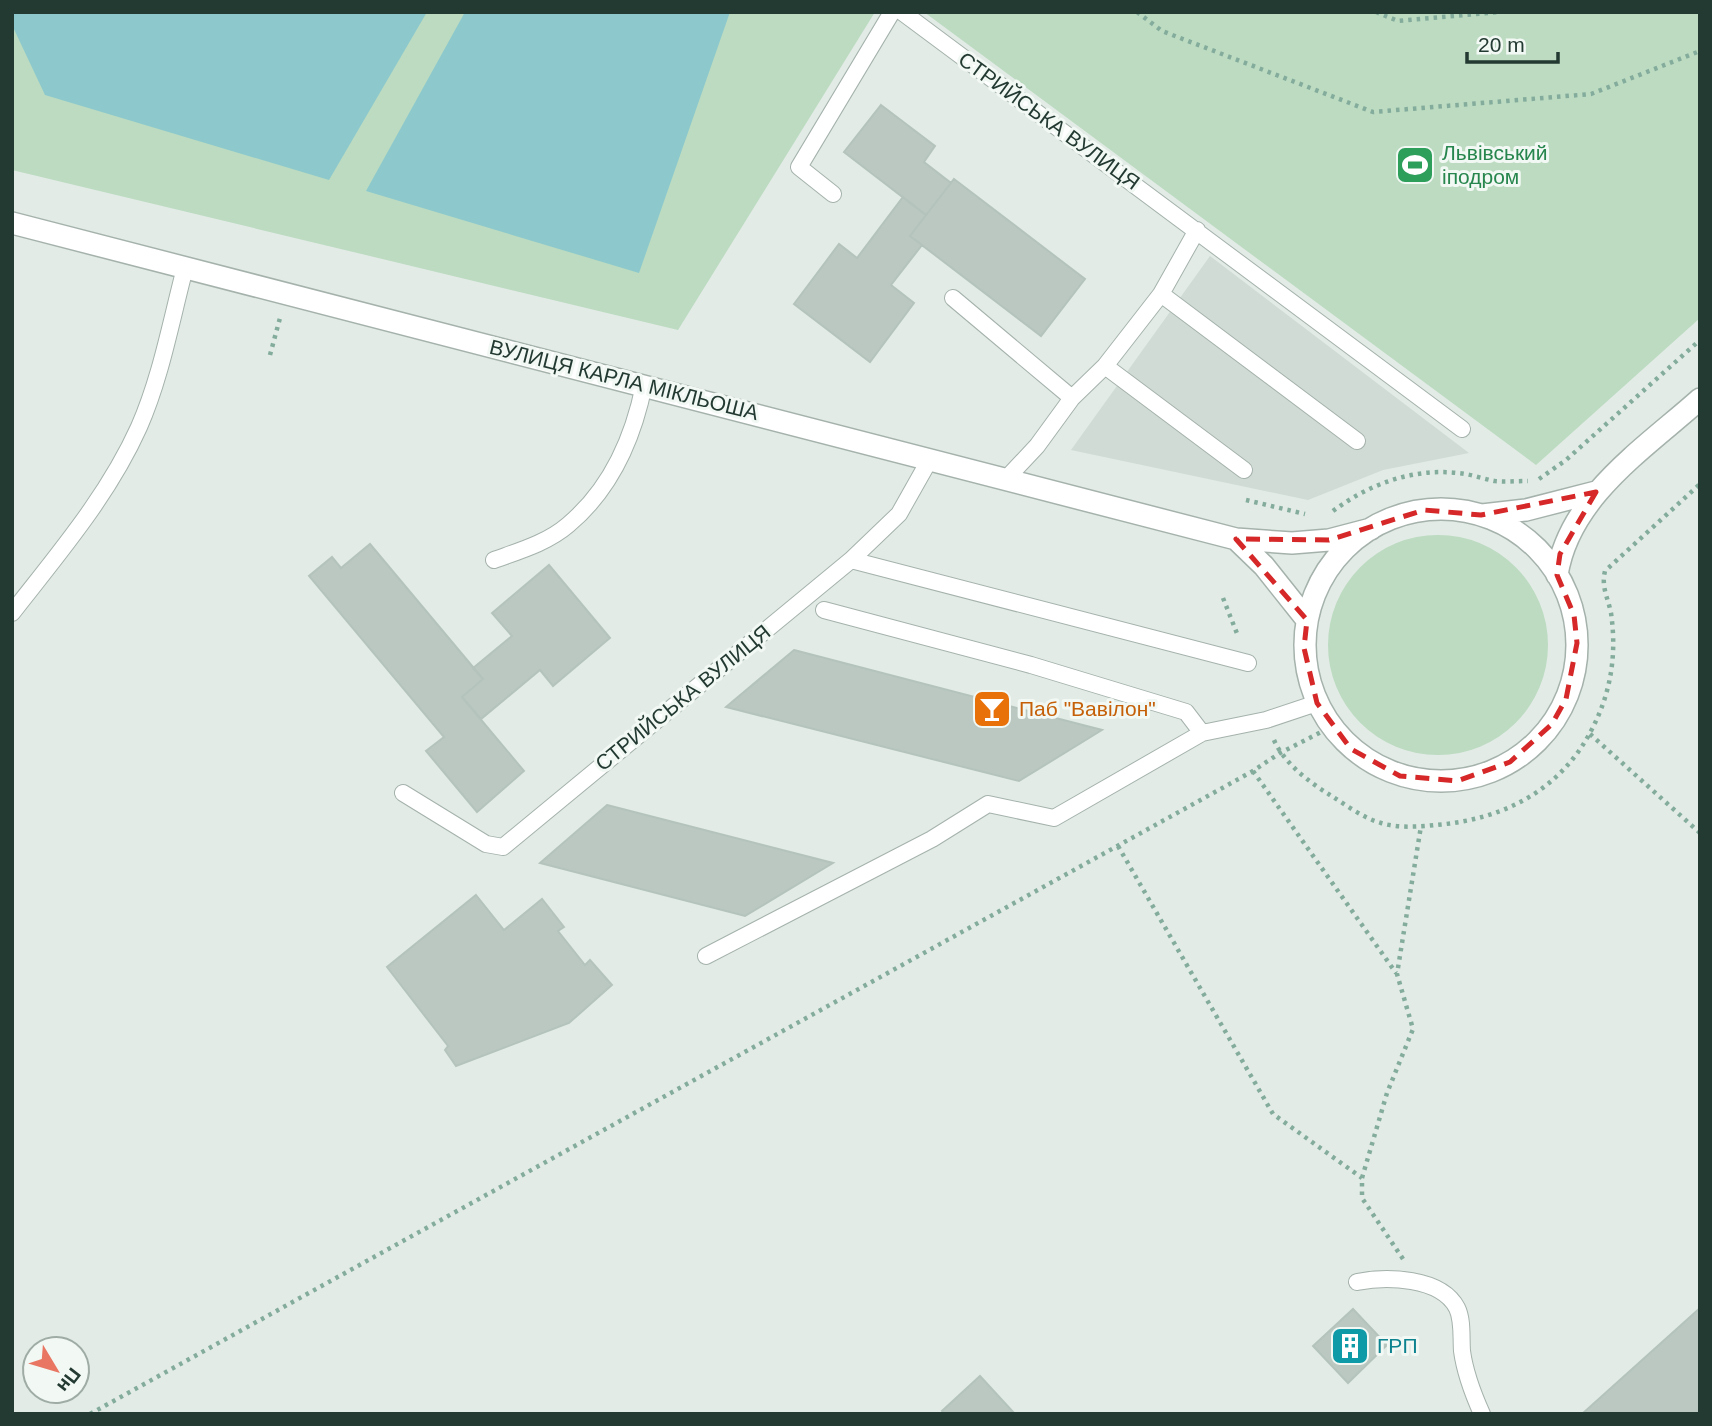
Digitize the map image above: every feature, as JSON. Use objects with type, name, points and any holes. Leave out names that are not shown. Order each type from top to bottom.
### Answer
[{"type":"street","name":"ВУЛИЦЯ КАРЛА МІКЛЬОША","points":[[12,223],[1236,539],[1292,543],[1329,540],[1371,529],[1397,517],[1424,510],[1453,510],[1481,515],[1507,526],[1550,563],[1564,588],[1574,615],[1577,643],[1574,671],[1566,699],[1552,724],[1533,745],[1510,762],[1475,777],[1457,781],[1429,782],[1400,776],[1374,765],[1351,748],[1332,727],[1317,703],[1308,676],[1304,648],[1307,620],[1315,592],[1329,567],[1348,546],[1371,529]]},
{"type":"street","name":"ВУЛИЦЯ КАРЛА МІКЛЬОША","points":[[1556,575],[1560,554],[1574,523],[1596,492],[1700,400]]},
{"type":"street","name":"ВУЛИЦЯ КАРЛА МІКЛЬОША","points":[[1481,515],[1526,510],[1596,492]]},
{"type":"street","name":"ВУЛИЦЯ КАРЛА МІКЛЬОША","points":[[1236,539],[1264,566],[1307,620]]},
{"type":"lane","points":[[833,194],[799,167],[892,12]]},
{"type":"lane","name":"СТРИЙСЬКА ВУЛИЦЯ","points":[[902,12],[1462,429]]},
{"type":"lane","points":[[1006,480],[1037,446],[1072,398],[1105,366],[1161,295],[1197,230]]},
{"type":"lane","points":[[12,612],[73,534],[110,481],[138,428],[154,387],[185,268]]},
{"type":"lane","points":[[1161,295],[1357,441]]},
{"type":"lane","points":[[953,298],[1072,398]]},
{"type":"lane","points":[[1105,366],[1244,470]]},
{"type":"lane","points":[[494,560],[520,551],[567,526],[595,497],[615,469],[626,446],[644,385]]},
{"type":"lane","name":"СТРИЙСЬКА ВУЛИЦЯ","points":[[403,793],[486,844],[503,847],[851,560],[899,514],[930,459]]},
{"type":"lane","points":[[851,560],[1248,663]]},
{"type":"lane","points":[[824,610],[1031,665],[1186,712],[1202,733]]},
{"type":"lane","points":[[706,956],[932,839],[988,804],[1054,818],[1202,733],[1266,720],[1317,703]]},
{"type":"lane","points":[[1357,1282],[1388,1278],[1411,1281],[1440,1292],[1458,1310],[1465,1366],[1482,1414]]},
{"type":"path","points":[[1137,12],[1162,31],[1373,112],[1591,94],[1700,51]]},
{"type":"path","points":[[1376,12],[1398,20],[1499,12]]},
{"type":"path","points":[[270,355],[286,294]]},
{"type":"path","points":[[1325,517],[1354,495],[1387,481],[1422,473],[1459,473],[1494,481],[1536,481],[1566,460],[1700,340]]},
{"type":"path","points":[[1266,720],[1280,754],[1316,786],[1350,808],[1382,824],[1421,827],[1459,824],[1496,815],[1530,797],[1558,777],[1582,748],[1599,715],[1610,681],[1614,645],[1610,609],[1604,589],[1605,571],[1700,484]]},
{"type":"path","points":[[1246,500],[1313,515]]},
{"type":"path","points":[[1223,598],[1248,663]]},
{"type":"path","points":[[90,1414],[1332,727]]},
{"type":"path","points":[[1590,734],[1700,833]]},
{"type":"path","points":[[1253,771],[1396,974],[1413,1029],[1387,1093],[1362,1178],[1362,1198],[1402,1258],[1411,1281]]},
{"type":"path","points":[[1396,974],[1421,827]]},
{"type":"path","points":[[1118,846],[1273,1114],[1362,1178]]},
{"type":"highlighted area","points":[[1596,492],[1560,554],[1557,575],[1574,615],[1577,643],[1566,699],[1552,724],[1510,762],[1457,781],[1400,776],[1351,749],[1317,703],[1304,648],[1307,620],[1236,539],[1329,540],[1424,510],[1481,515]]},
{"type":"shaded area","points":[[1210,256],[1469,453],[1383,470],[1308,500],[1071,450]]},
{"type":"green space","points":[[12,12],[875,12],[678,330],[12,170]]},
{"type":"green space","name":"Львівський іподром","points":[[924,12],[1700,12],[1700,318],[1536,465]]},
{"type":"green space","points":[[1438,535],[1470,540],[1490,548],[1516,567],[1535,593],[1543,613],[1548,645],[1543,677],[1535,697],[1516,723],[1490,742],[1470,750],[1438,755],[1406,750],[1386,742],[1360,723],[1341,697],[1333,677],[1328,645],[1333,613],[1341,593],[1360,567],[1386,548],[1406,540]]},
{"type":"water","points":[[12,12],[427,12],[329,180],[45,95],[12,25]]},
{"type":"water","points":[[465,12],[730,12],[639,273],[366,191]]},
{"type":"building","points":[[881,105],[935,146],[924,162],[951,183],[926,215],[844,152]]},
{"type":"building","points":[[954,179],[1085,279],[1041,336],[910,236]]},
{"type":"building","points":[[903,197],[926,215],[910,236],[922,245],[891,285],[914,303],[870,362],[794,304],[839,244],[857,258]]},
{"type":"building","points":[[370,544],[483,679],[462,697],[524,771],[477,812],[426,751],[444,737],[309,576],[332,557],[341,568]]},
{"type":"building","points":[[549,565],[610,638],[553,686],[540,670],[481,719],[462,697],[483,679],[473,668],[512,636],[492,613]]},
{"type":"building","points":[[794,650],[1102,730],[1019,781],[726,707]]},
{"type":"building","points":[[607,805],[833,863],[745,916],[540,863]]},
{"type":"building","points":[[476,895],[504,930],[542,899],[564,927],[558,931],[585,965],[590,960],[612,985],[569,1023],[456,1066],[445,1050],[448,1046],[387,967]]},
{"type":"building","points":[[1700,1308],[1700,1414],[1582,1414]]},
{"type":"building","name":"ГРП","points":[[1353,1309],[1387,1345],[1348,1383],[1313,1346]]},
{"type":"building","points":[[980,1376],[1015,1414],[944,1414],[942,1411]]},
{"type":"place","name":"Львівський іподром","points":[[1415,165]]},
{"type":"place","name":"Паб \"Вавілон\"","points":[[992,709]]},
{"type":"place","name":"ГРП","points":[[1350,1346]]}]
